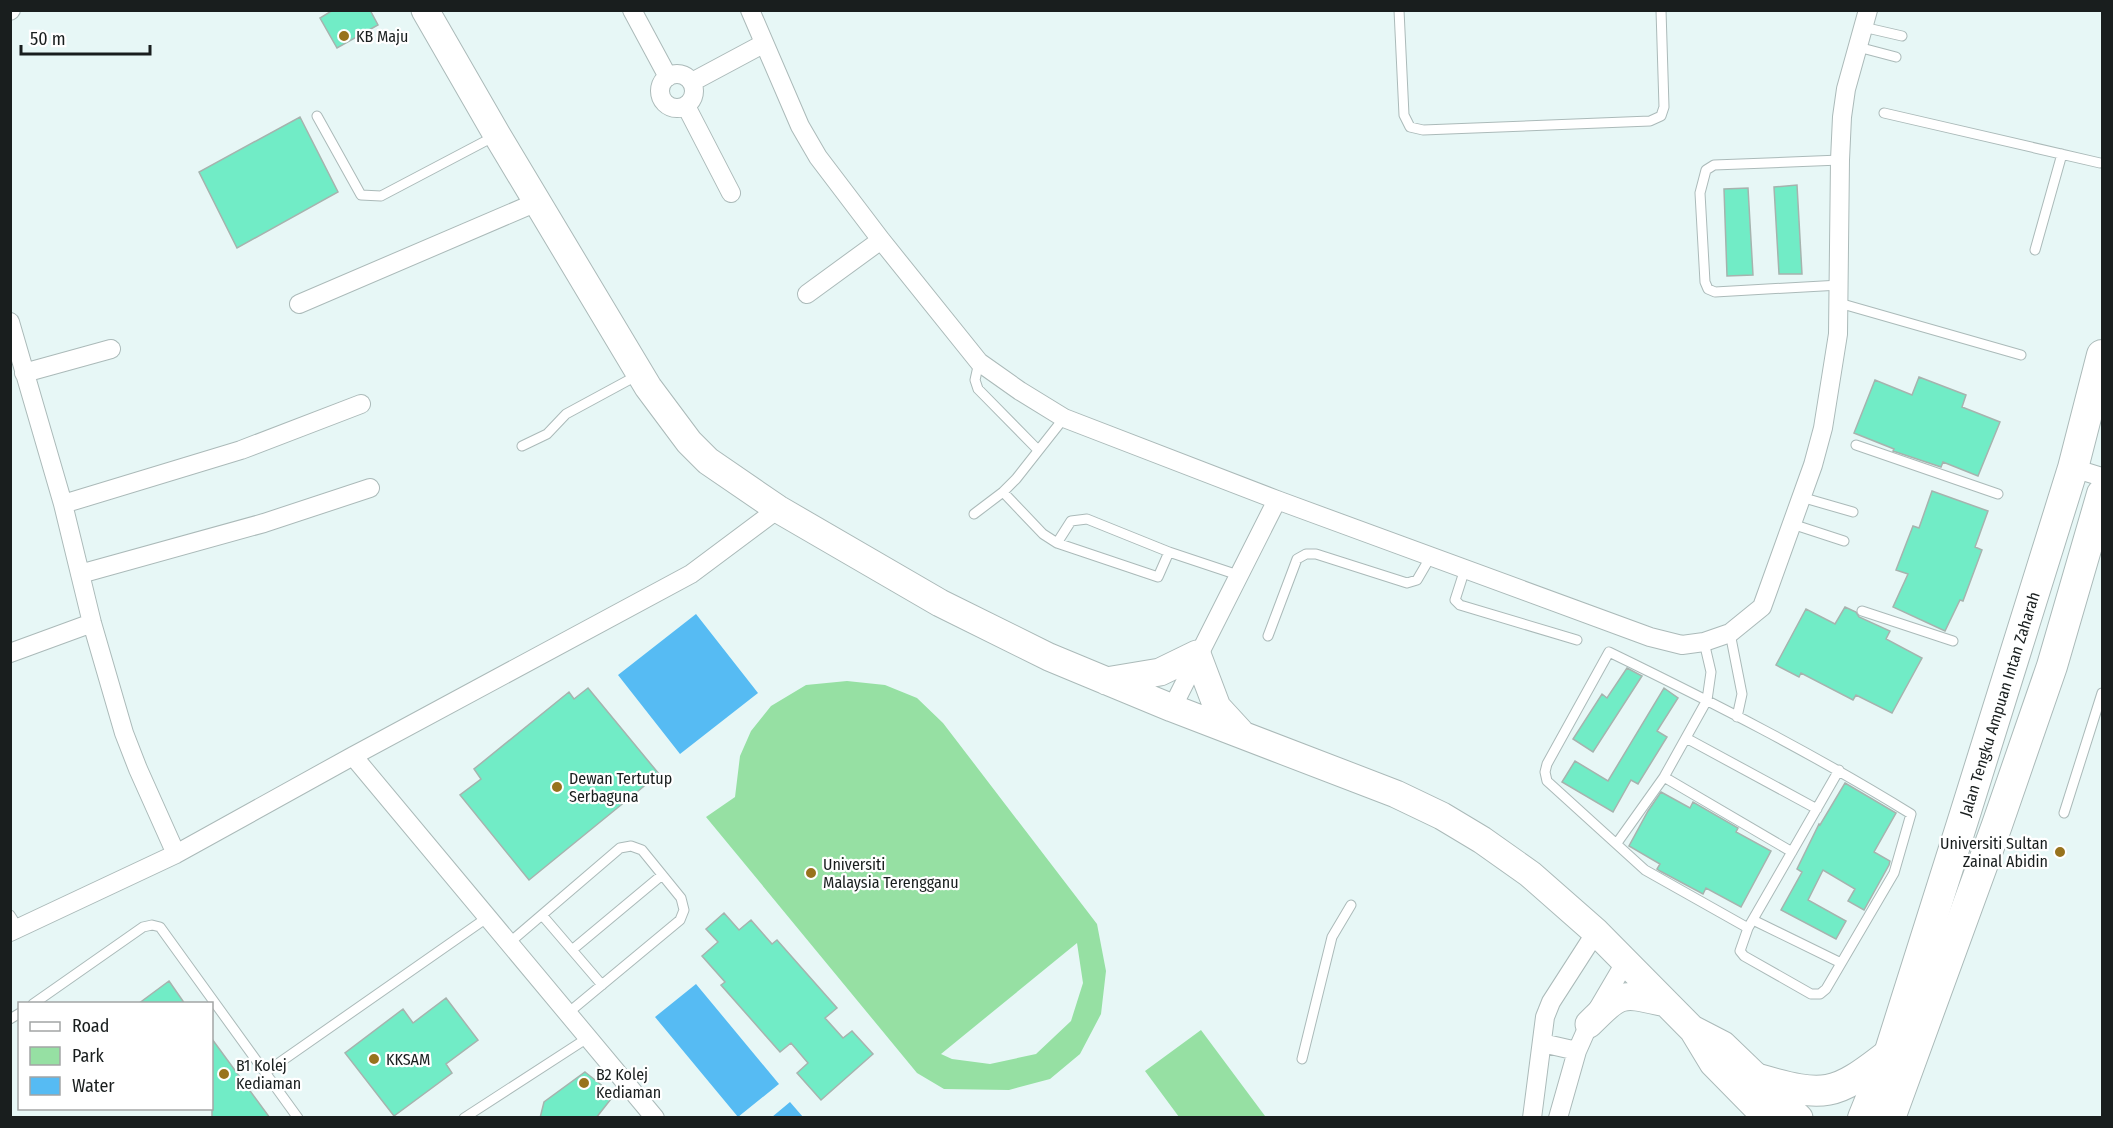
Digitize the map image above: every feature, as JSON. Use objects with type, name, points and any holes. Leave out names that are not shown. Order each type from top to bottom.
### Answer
[{"type":"main road","points":[[425,10],[640,374],[689,442],[708,461],[778,509],[940,603],[1049,657],[1244,737],[1396,794],[1442,816],[1482,840],[1530,874],[1626,961],[1693,1030],[1713,1064],[1767,1118]]},
{"type":"main road","name":"Jalan Tengku Ampuan Intan Zaharah","points":[[1883,1117],[1889,1054],[2073,468],[2103,355]]},
{"type":"main road","name":"Jalan Tengku Ampuan Intan Zaharah","points":[[1883,1117],[1989,847],[2052,666],[2103,494]]},
{"type":"main road","points":[[1104,681],[1161,672],[1197,654],[1217,706],[1244,737]]},
{"type":"main road","points":[[1589,1024],[1611,1002],[1627,995],[1666,1003]]},
{"type":"main road","points":[[1693,1030],[1723,1045],[1799,1118]]},
{"type":"main road","points":[[1758,1079],[1799,1090],[1822,1092],[1840,1088],[1860,1077],[1889,1054]]},
{"type":"street","points":[[632,10],[668,77]]},
{"type":"street","points":[[750,10],[800,126],[818,157],[979,362],[1020,391],[1064,418],[1277,500],[1650,637],[1682,645],[1704,642],[1730,633],[1762,608],[1802,497],[1823,428],[1838,334],[1842,117],[1846,88],[1865,19]]},
{"type":"street","points":[[692,82],[763,44]]},
{"type":"street","points":[[681,74],[692,82],[694,95],[686,106],[673,108],[663,100],[661,87],[668,77],[681,74]]},
{"type":"street","points":[[686,106],[731,193]]},
{"type":"street","points":[[299,304],[537,202]]},
{"type":"street","points":[[807,294],[881,240]]},
{"type":"street","points":[[10,322],[63,504],[92,623],[124,733],[176,854]]},
{"type":"street","points":[[24,373],[111,350]]},
{"type":"street","points":[[63,504],[241,450],[361,404]]},
{"type":"street","points":[[2073,468],[2103,477]]},
{"type":"street","points":[[80,574],[264,523],[370,488]]},
{"type":"street","points":[[1172,708],[1197,654],[1277,500]]},
{"type":"street","points":[[13,925],[176,854],[691,574],[778,509]]},
{"type":"street","points":[[10,653],[92,623]]},
{"type":"street","points":[[353,756],[655,1118]]},
{"type":"street","points":[[1532,1118],[1545,1017],[1551,1002],[1596,932]]},
{"type":"street","points":[[1558,1118],[1576,1052],[1589,1024],[1626,961]]},
{"type":"street","points":[[1542,1043],[1576,1052]]},
{"type":"lane","points":[[1399,10],[1404,115],[1410,127],[1423,130],[1650,121],[1661,116],[1664,107],[1661,10]]},
{"type":"lane","points":[[1865,19],[1902,36]]},
{"type":"lane","points":[[1858,47],[1896,57]]},
{"type":"lane","points":[[1884,113],[2100,163]]},
{"type":"lane","points":[[317,117],[361,195],[381,196],[497,135]]},
{"type":"lane","points":[[2035,250],[2062,154]]},
{"type":"lane","points":[[1840,160],[1714,165],[1706,170],[1700,193],[1705,282],[1708,289],[1715,292],[1840,294],[2021,355]]},
{"type":"lane","points":[[979,362],[975,380],[978,388],[1038,450]]},
{"type":"lane","points":[[522,446],[547,434],[566,414],[640,374]]},
{"type":"lane","points":[[974,514],[1016,479],[1064,418]]},
{"type":"lane","points":[[1856,445],[1998,494]]},
{"type":"lane","points":[[1003,492],[1043,534],[1057,543],[1158,578],[1169,552]]},
{"type":"lane","points":[[1802,497],[1853,512]]},
{"type":"lane","points":[[1057,543],[1071,521],[1087,519],[1169,552],[1238,575]]},
{"type":"lane","points":[[1792,524],[1844,541]]},
{"type":"lane","points":[[1268,636],[1297,559],[1306,554],[1316,554],[1407,583],[1416,580],[1431,556]]},
{"type":"lane","points":[[1465,568],[1455,600],[1460,605],[1577,640]]},
{"type":"lane","points":[[1862,611],[1953,641]]},
{"type":"lane","points":[[1730,633],[1742,694],[1737,717]]},
{"type":"lane","points":[[1617,843],[1664,777],[1707,700],[1711,672],[1704,642]]},
{"type":"lane","points":[[1839,770],[1750,924],[1740,951],[1744,956],[1811,994],[1820,994],[1826,989],[1894,873],[1911,814],[1839,770],[1707,700],[1608,652],[1546,764],[1545,772],[1547,781],[1645,870],[1750,924],[1841,963]]},
{"type":"lane","points":[[2064,813],[2103,693]]},
{"type":"lane","points":[[1686,738],[1817,809]]},
{"type":"lane","points":[[1664,777],[1792,852]]},
{"type":"lane","points":[[509,943],[620,848],[631,846],[642,850],[681,898],[684,910],[680,920],[568,1012]]},
{"type":"lane","points":[[572,950],[662,875]]},
{"type":"lane","points":[[1302,1059],[1332,937],[1351,905]]},
{"type":"lane","points":[[542,915],[602,985]]},
{"type":"lane","points":[[266,1072],[488,917]]},
{"type":"lane","points":[[36,1002],[143,927],[152,925],[160,927],[298,1118]]},
{"type":"lane","points":[[465,1117],[589,1037]]},
{"type":"green space","points":[[847,681],[885,685],[917,698],[943,723],[1097,924],[1106,971],[1101,1014],[1080,1054],[1050,1079],[1009,1090],[944,1089],[917,1073],[706,817],[735,797],[740,756],[751,731],[771,706],[806,685]],"holes":[[[1077,943],[1083,983],[1071,1021],[1036,1054],[990,1064],[952,1059],[941,1054]]]},
{"type":"green space","points":[[1201,1030],[1264,1117],[1179,1117],[1145,1071]]},
{"type":"water","points":[[696,614],[758,693],[680,754],[618,675]]},
{"type":"water","points":[[696,984],[779,1084],[738,1117],[655,1017]]},
{"type":"water","points":[[790,1102],[803,1117],[772,1117]]},
{"type":"building","name":"KB Maju","points":[[333,10],[370,10],[378,25],[337,48],[320,18]]},
{"type":"building","points":[[300,117],[338,192],[237,248],[199,172]]},
{"type":"building","points":[[1797,185],[1802,274],[1779,274],[1774,187]]},
{"type":"building","points":[[1748,188],[1753,275],[1727,276],[1724,189]]},
{"type":"building","points":[[1919,377],[1966,395],[1962,407],[2000,422],[1978,476],[1943,462],[1941,467],[1893,451],[1894,449],[1854,433],[1875,380],[1912,395]]},
{"type":"building","points":[[1932,491],[1988,511],[1975,547],[1982,550],[1963,601],[1960,600],[1945,631],[1893,607],[1908,574],[1896,570],[1913,526],[1919,528]]},
{"type":"building","points":[[1845,607],[1856,612],[1859,617],[1890,631],[1886,639],[1922,658],[1892,713],[1856,695],[1853,700],[1801,673],[1799,677],[1776,665],[1806,609],[1835,624]]},
{"type":"building","points":[[1627,668],[1642,676],[1593,752],[1573,739],[1602,694],[1607,698]]},
{"type":"building","name":"Dewan Tertutup Serbaguna","points":[[588,688],[659,774],[529,880],[460,795],[481,779],[474,769],[569,692],[574,699]]},
{"type":"building","points":[[1664,688],[1678,698],[1657,731],[1667,737],[1638,784],[1631,780],[1613,812],[1562,782],[1575,761],[1608,781]]},
{"type":"building","points":[[1845,783],[1896,813],[1874,852],[1890,861],[1889,865],[1864,910],[1848,901],[1855,889],[1823,870],[1808,900],[1846,921],[1836,939],[1781,910],[1802,872],[1797,869],[1819,824]]},
{"type":"building","points":[[1661,792],[1690,808],[1693,802],[1738,828],[1736,832],[1771,851],[1741,907],[1706,888],[1703,894],[1660,871],[1657,869],[1660,864],[1629,846]]},
{"type":"building","points":[[724,913],[739,930],[751,920],[772,944],[777,940],[837,1008],[825,1018],[843,1038],[852,1031],[873,1054],[821,1100],[797,1073],[808,1063],[791,1043],[780,1052],[721,985],[725,982],[702,956],[718,942],[706,929]]},
{"type":"building","points":[[169,981],[184,1002],[141,1002]]},
{"type":"building","name":"KKSAM","points":[[446,998],[478,1040],[446,1064],[452,1073],[394,1116],[345,1053],[403,1009],[413,1023]]},
{"type":"building","name":"B1 Kolej Kediaman","points":[[213,1040],[270,1118],[212,1118],[213,1110]]},
{"type":"building","name":"B2 Kolej Kediaman","points":[[585,1072],[614,1095],[596,1118],[540,1118],[544,1102]]},
{"type":"place","name":"KB Maju","points":[[344,36]]},
{"type":"place","name":"Dewan Tertutup Serbaguna","points":[[557,787]]},
{"type":"place","name":"Universiti Sultan Zainal Abidin","points":[[2060,852]]},
{"type":"place","name":"Universiti Malaysia Terengganu","points":[[811,873]]},
{"type":"place","name":"KKSAM","points":[[374,1059]]},
{"type":"place","name":"B1 Kolej Kediaman","points":[[224,1074]]},
{"type":"place","name":"B2 Kolej Kediaman","points":[[584,1083]]}]
